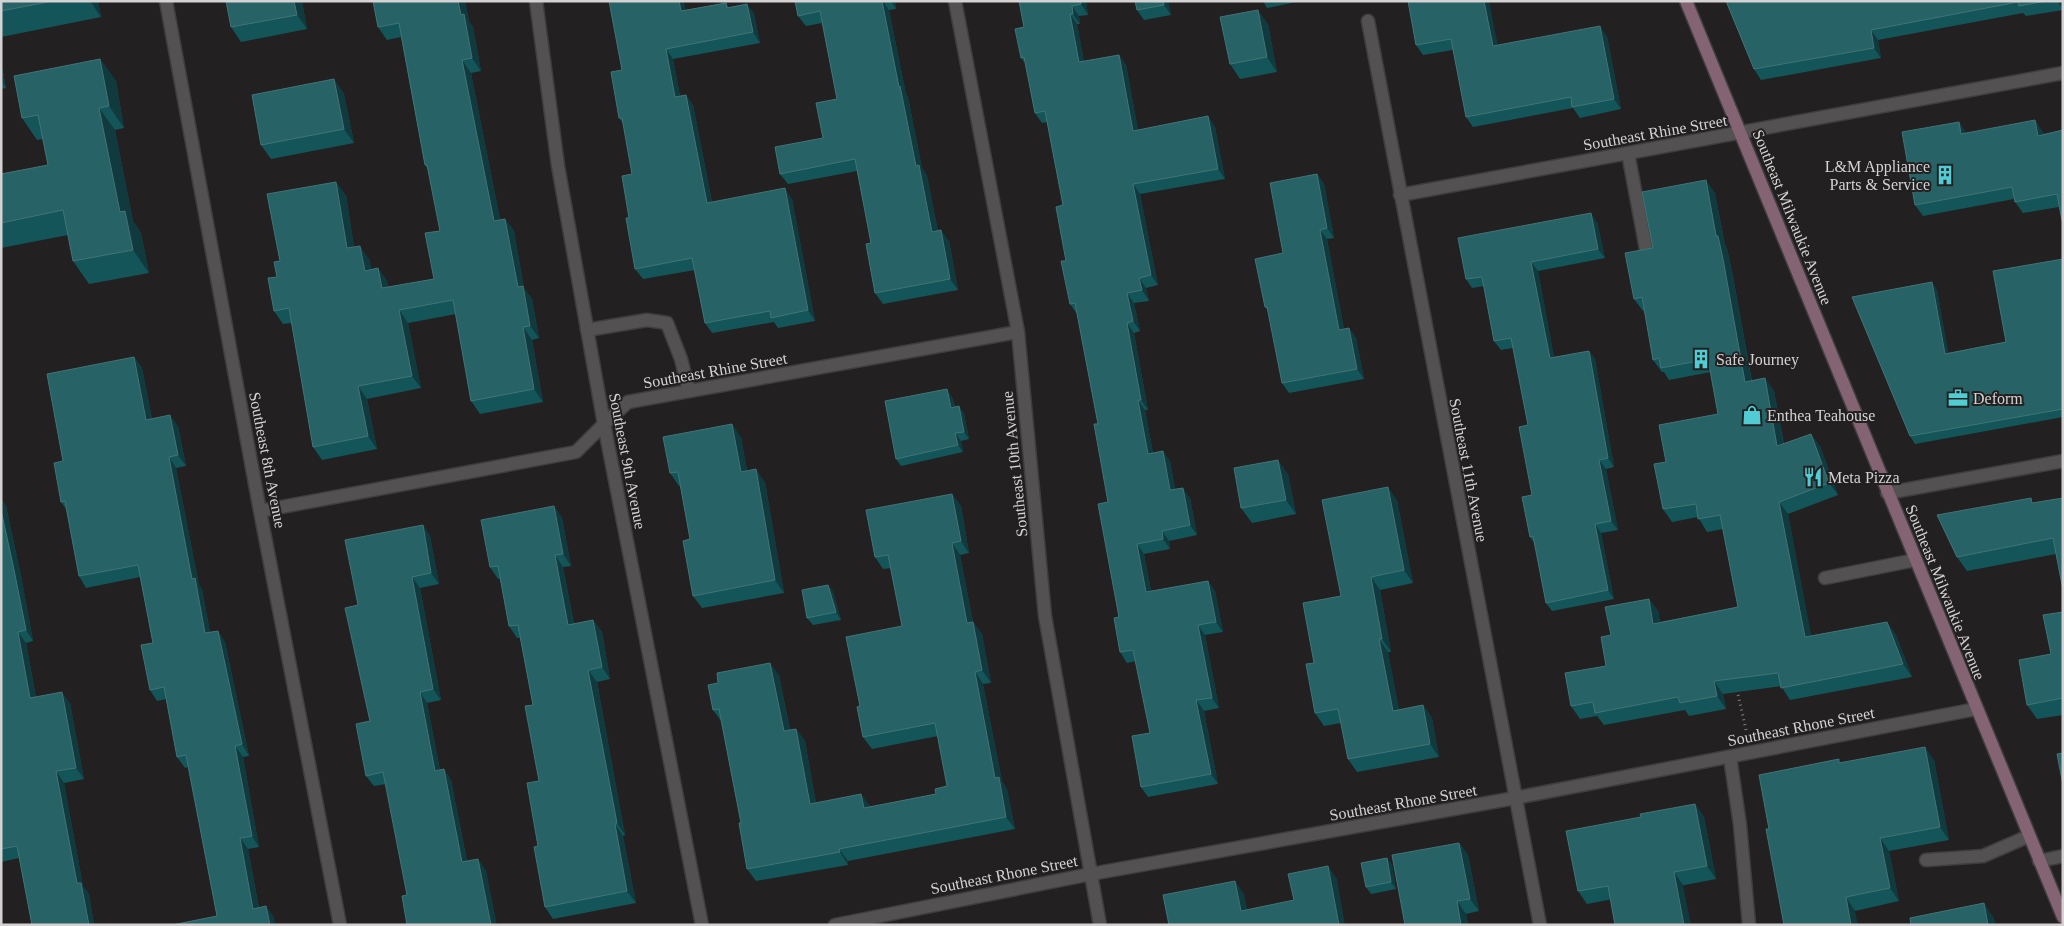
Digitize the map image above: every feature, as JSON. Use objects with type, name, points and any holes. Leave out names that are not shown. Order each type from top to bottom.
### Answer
[{"type":"main road","name":"Southeast Milwaukie Avenue","points":[[1686,1],[2063,917]]},
{"type":"street","name":"Southeast 8th Avenue","points":[[166,1],[260,511],[340,925]]},
{"type":"street","name":"Southeast 9th Avenue","points":[[536,1],[558,166],[604,424],[702,925]]},
{"type":"street","name":"Southeast 10th Avenue","points":[[955,1],[1018,332],[1046,616],[1100,925]]},
{"type":"street","name":"Southeast 11th Avenue","points":[[1368,21],[1540,925]]},
{"type":"street","name":"Southeast Rhine Street","points":[[1400,196],[2063,73]]},
{"type":"street","points":[[1628,153],[1646,248]]},
{"type":"street","points":[[588,330],[647,320],[667,322],[681,359],[689,391]]},
{"type":"street","name":"Southeast Rhine Street","points":[[260,511],[576,452],[628,402],[1018,332]]},
{"type":"street","points":[[1887,493],[2063,461]]},
{"type":"street","points":[[1825,578],[1915,560]]},
{"type":"street","name":"Southeast Rhone Street","points":[[835,925],[1091,874],[1515,798],[1976,709]]},
{"type":"street","points":[[1730,757],[1740,825],[1749,925]]},
{"type":"street","points":[[1926,860],[1982,856],[2029,836]]},
{"type":"street","points":[[2039,861],[2063,856]]},
{"type":"path","points":[[1736,682],[1750,753]]},
{"type":"building","points":[[1,1],[53,1],[1,11]]},
{"type":"building","points":[[226,1],[294,1],[297,15],[231,27]]},
{"type":"building","points":[[373,1],[458,1],[461,15],[464,14],[472,58],[462,60],[494,221],[505,219],[518,287],[523,286],[530,326],[523,327],[534,389],[471,401],[453,300],[399,310],[412,376],[358,386],[368,436],[313,447],[289,308],[274,311],[268,278],[277,277],[274,262],[280,261],[267,194],[336,182],[347,248],[360,246],[365,271],[378,268],[382,288],[434,279],[425,233],[440,231],[427,165],[425,165],[399,23],[378,27]]},
{"type":"building","points":[[609,1],[679,1],[681,11],[726,3],[727,8],[747,4],[753,32],[666,49],[675,97],[686,95],[707,203],[785,188],[808,310],[771,318],[770,311],[705,323],[692,258],[635,269],[626,218],[629,218],[622,176],[632,174],[611,72],[622,70]]},
{"type":"building","points":[[795,1],[882,1],[916,166],[919,165],[932,232],[941,230],[950,279],[875,293],[866,244],[871,243],[855,159],[780,174],[775,147],[823,138],[816,103],[837,99],[820,11],[798,16]]},
{"type":"building","points":[[1019,1],[1081,1],[1081,4],[1072,6],[1073,14],[1070,14],[1079,62],[1119,55],[1133,131],[1208,116],[1218,169],[1133,184],[1151,275],[1139,278],[1142,290],[1127,293],[1133,321],[1127,323],[1141,400],[1138,400],[1148,454],[1163,451],[1170,490],[1183,488],[1190,525],[1162,531],[1163,539],[1137,544],[1146,592],[1208,581],[1216,622],[1198,625],[1212,698],[1196,700],[1211,774],[1141,787],[1132,736],[1150,733],[1133,650],[1120,652],[1114,618],[1119,617],[1098,504],[1108,502],[1094,424],[1098,424],[1075,303],[1070,304],[1061,261],[1066,261],[1056,207],[1063,205],[1045,111],[1035,113],[1024,57],[1021,58],[1015,29],[1024,27]]},
{"type":"building","points":[[1135,1],[1163,1],[1164,5],[1137,10]]},
{"type":"building","points":[[1408,1],[1484,1],[1493,46],[1600,26],[1614,99],[1572,107],[1571,97],[1466,117],[1451,39],[1416,45]]},
{"type":"building","points":[[1726,1],[2047,1],[2019,6],[2018,2],[1871,30],[1874,48],[1754,69]]},
{"type":"building","points":[[1258,10],[1267,57],[1230,64],[1220,17]]},
{"type":"building","points":[[100,59],[109,106],[99,108],[120,212],[125,211],[133,250],[73,261],[63,210],[1,223],[1,174],[48,165],[38,115],[22,118],[14,76]]},
{"type":"building","points":[[334,79],[344,129],[261,145],[252,95]]},
{"type":"building","points":[[2035,120],[2038,136],[2063,130],[2063,221],[2057,194],[2015,202],[2012,187],[1915,205],[1902,132],[1959,122],[1961,134]]},
{"type":"building","points":[[1317,174],[1327,228],[1320,230],[1339,330],[1349,328],[1357,369],[1282,383],[1267,307],[1265,307],[1255,259],[1283,253],[1270,183]]},
{"type":"building","points":[[1706,180],[1716,236],[1718,236],[1723,259],[1745,382],[1765,378],[1777,446],[1811,434],[1829,483],[1779,502],[1805,637],[1887,622],[1903,664],[1781,688],[1778,673],[1714,681],[1717,696],[1680,703],[1678,697],[1595,713],[1593,702],[1571,706],[1565,673],[1606,666],[1601,637],[1611,635],[1605,607],[1649,599],[1653,624],[1738,607],[1720,515],[1698,519],[1696,504],[1663,509],[1654,464],[1666,462],[1659,425],[1718,414],[1708,359],[1661,368],[1659,358],[1653,360],[1642,297],[1634,299],[1625,253],[1653,248],[1642,192]]},
{"type":"building","points":[[1591,213],[1598,249],[1531,262],[1550,358],[1589,351],[1608,458],[1599,460],[1611,521],[1595,524],[1608,590],[1546,603],[1533,536],[1530,537],[1522,497],[1532,495],[1519,427],[1528,425],[1511,338],[1494,341],[1482,277],[1466,279],[1458,238]]},
{"type":"building","points":[[2063,259],[2063,409],[1910,436],[1852,297],[1932,282],[1945,354],[2006,342],[1993,271]]},
{"type":"building","points":[[134,357],[146,420],[170,415],[178,455],[169,457],[192,579],[195,578],[205,633],[218,631],[242,744],[235,746],[252,836],[240,838],[253,909],[266,906],[270,925],[172,925],[217,916],[186,755],[177,757],[164,687],[150,690],[141,645],[153,643],[138,565],[79,576],[65,501],[61,502],[54,463],[63,461],[47,374]]},
{"type":"building","points":[[947,389],[951,408],[959,406],[964,432],[955,433],[958,445],[896,459],[885,401]]},
{"type":"building","points":[[732,424],[741,472],[756,469],[775,580],[693,596],[683,541],[690,539],[678,472],[670,473],[663,437]]},
{"type":"building","points":[[1278,460],[1286,500],[1241,508],[1234,468]]},
{"type":"building","points":[[1388,487],[1404,570],[1371,577],[1382,639],[1379,639],[1393,711],[1423,705],[1430,744],[1348,759],[1338,709],[1315,713],[1306,664],[1314,663],[1303,603],[1341,596],[1322,500]]},
{"type":"building","points":[[952,494],[961,541],[952,543],[967,623],[973,622],[982,670],[975,672],[995,778],[999,777],[1006,817],[839,849],[840,852],[747,869],[739,823],[741,823],[719,709],[713,710],[708,685],[718,683],[717,673],[770,663],[784,731],[796,729],[810,804],[861,794],[864,808],[936,794],[935,789],[947,786],[935,723],[863,737],[857,707],[860,706],[846,637],[902,626],[888,555],[875,557],[866,510]]},
{"type":"building","points":[[2031,498],[2032,503],[2063,498],[2063,590],[2053,538],[1957,557],[1937,515]]},
{"type":"building","points":[[554,506],[563,554],[555,555],[568,625],[593,620],[602,667],[588,670],[617,823],[615,824],[627,891],[545,907],[534,847],[538,846],[527,783],[539,781],[525,706],[533,705],[518,625],[509,626],[498,566],[490,567],[481,520]]},
{"type":"building","points":[[1,510],[26,630],[18,632],[30,698],[62,692],[76,768],[56,771],[77,883],[81,883],[89,925],[32,925],[17,846],[1,849]]},
{"type":"building","points":[[423,525],[431,573],[412,577],[433,689],[420,692],[435,771],[444,769],[462,862],[478,859],[491,925],[407,925],[402,896],[407,895],[383,772],[366,776],[356,724],[370,721],[345,608],[358,605],[345,540]]},
{"type":"building","points":[[828,585],[836,612],[807,618],[802,590]]},
{"type":"building","points":[[2063,612],[2063,698],[2027,705],[2019,660],[2051,654],[2043,615]]},
{"type":"building","points":[[1925,747],[1940,827],[1880,838],[1890,888],[1846,897],[1851,925],[1784,925],[1766,829],[1769,829],[1759,775],[1839,759],[1839,763]]},
{"type":"building","points":[[2063,753],[2063,785],[2057,754]]},
{"type":"building","points":[[1695,804],[1707,866],[1674,872],[1684,925],[1615,925],[1608,886],[1578,891],[1566,831],[1641,817],[1640,814]]},
{"type":"building","points":[[1459,843],[1470,899],[1457,901],[1461,925],[1405,925],[1392,855]]},
{"type":"building","points":[[1387,858],[1391,882],[1366,887],[1361,863]]},
{"type":"building","points":[[1328,866],[1339,925],[1169,925],[1163,895],[1235,881],[1241,911],[1294,900],[1288,874]]},
{"type":"building","points":[[1984,903],[1988,925],[1911,925],[1910,918]]},
{"type":"place","name":"L&M Appliance Parts & Service","points":[[1945,175]]},
{"type":"place","name":"Safe Journey","points":[[1701,359]]},
{"type":"place","name":"Deform","points":[[1958,398]]},
{"type":"place","name":"Enthea Teahouse","points":[[1752,415]]},
{"type":"place","name":"Meta Pizza","points":[[1813,477]]}]
